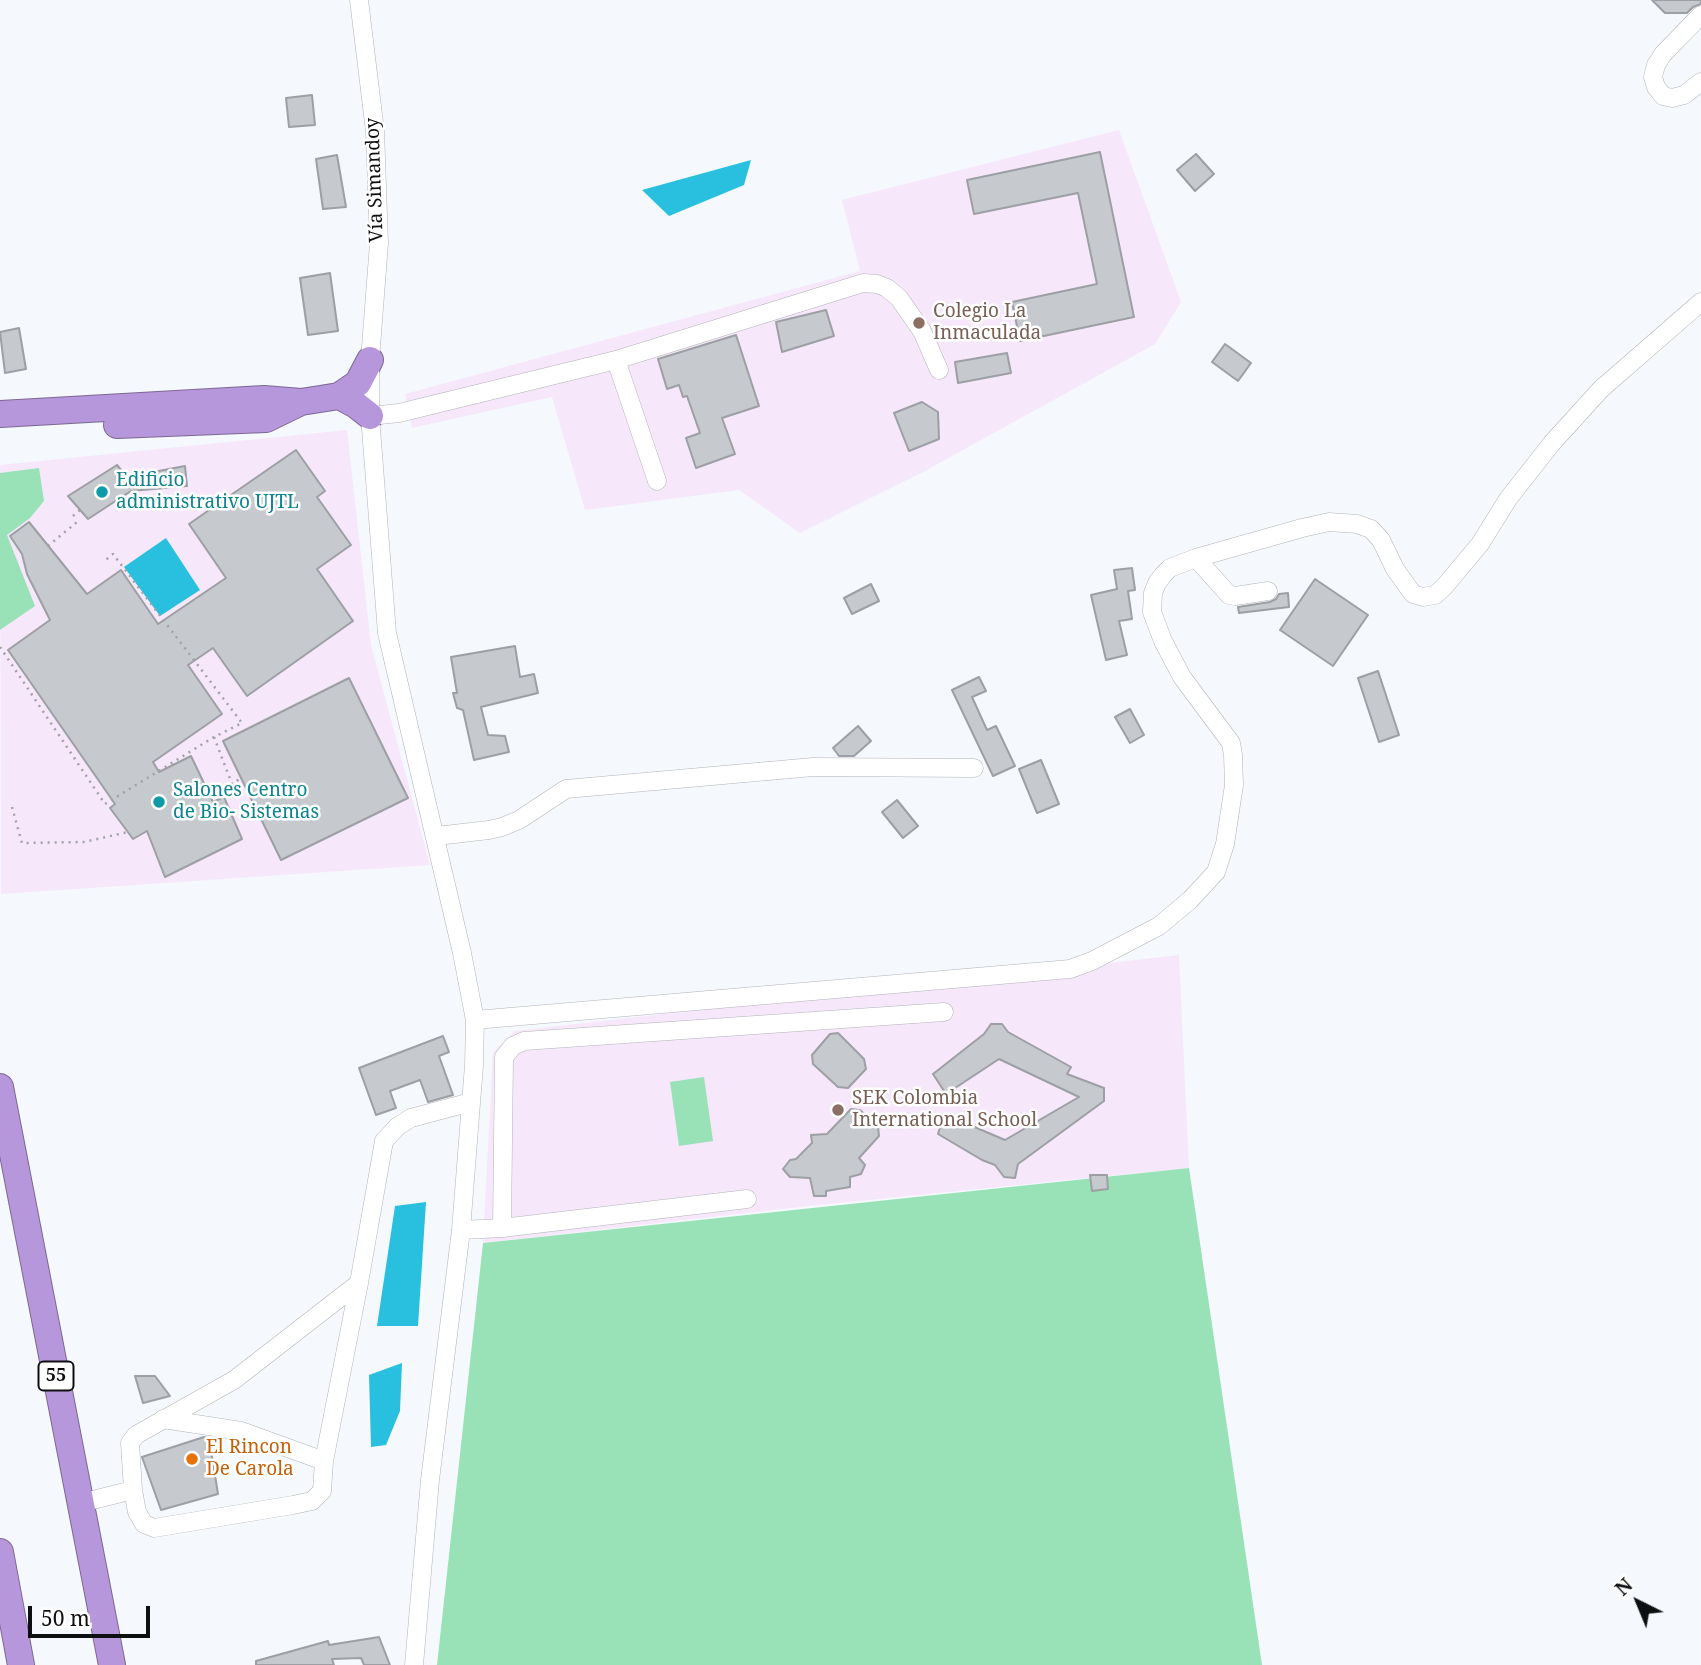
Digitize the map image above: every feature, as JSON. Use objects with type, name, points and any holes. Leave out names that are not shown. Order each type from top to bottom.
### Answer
[{"type":"highway","points":[[0,414],[264,399],[301,402],[340,396],[358,383],[370,360]]},
{"type":"highway","points":[[340,396],[370,416]]},
{"type":"highway","points":[[0,431],[266,419],[301,402]]},
{"type":"highway","name":"55","points":[[0,1087],[112,1665]]},
{"type":"highway","points":[[0,1552],[21,1665]]},
{"type":"street","name":"Vía Simandoy","points":[[359,0],[376,131],[379,229],[370,360],[370,416],[387,633],[436,836],[475,1020],[461,1230],[430,1480],[414,1665]]},
{"type":"street","points":[[1701,15],[1662,54],[1653,77],[1656,88],[1663,96],[1672,98],[1685,95],[1701,82]]},
{"type":"street","points":[[370,416],[399,413],[616,360],[863,283],[887,288],[899,298],[922,331],[939,370]]},
{"type":"street","points":[[475,1020],[1070,969],[1093,961],[1159,926],[1216,872],[1225,844],[1234,785],[1231,743],[1182,677],[1163,641],[1152,612],[1153,593],[1157,583],[1170,568],[1196,558],[1329,522],[1357,524],[1371,529],[1381,540],[1395,569],[1413,594],[1423,597],[1435,595],[1480,544],[1508,499],[1545,452],[1601,389],[1701,302]]},
{"type":"street","points":[[616,360],[657,481]]},
{"type":"street","points":[[1196,558],[1229,595],[1268,591]]},
{"type":"street","points":[[436,836],[502,827],[519,820],[566,789],[813,767],[974,768]]},
{"type":"street","points":[[502,1228],[504,1057],[513,1046],[524,1041],[944,1012]]},
{"type":"street","points":[[359,1283],[234,1380],[136,1435],[130,1443],[133,1490],[137,1512],[144,1524],[154,1528],[312,1501],[322,1491],[324,1461],[359,1283],[384,1141],[398,1126],[411,1118],[471,1102]]},
{"type":"street","points":[[461,1230],[502,1228],[747,1199]]},
{"type":"street","points":[[163,1419],[241,1431],[324,1461]]},
{"type":"street","points":[[81,1503],[133,1490]]},
{"type":"path","points":[[73,516],[80,510]]},
{"type":"path","points":[[48,546],[77,522]]},
{"type":"path","points":[[0,647],[105,804],[214,737],[242,723],[113,554],[103,562]]},
{"type":"path","points":[[214,737],[232,783],[241,778]]},
{"type":"path","points":[[12,807],[22,843],[84,842],[128,832]]},
{"type":"shaded area","name":"Colegio La Inmaculada","points":[[1119,130],[1181,302],[1155,344],[925,471],[800,533],[739,490],[585,510],[552,397],[412,428],[405,394],[860,271],[842,200]]},
{"type":"shaded area","points":[[347,430],[371,645],[430,865],[1,894],[0,465]]},
{"type":"shaded area","name":"SEK Colombia International School","points":[[1179,955],[1189,1168],[808,1206],[483,1243],[493,1052],[515,1031]]},
{"type":"green space","points":[[39,468],[44,501],[30,518],[7,535],[35,606],[0,630],[0,473]]},
{"type":"green space","points":[[704,1077],[713,1141],[679,1146],[670,1082]]},
{"type":"green space","points":[[1189,1168],[1262,1665],[437,1665],[483,1243]]},
{"type":"water","points":[[751,160],[744,185],[669,216],[642,190]]},
{"type":"water","points":[[166,538],[200,590],[160,616],[124,567]]},
{"type":"water","points":[[426,1202],[418,1326],[377,1326],[395,1206]]},
{"type":"water","points":[[402,1363],[400,1411],[386,1445],[371,1447],[369,1375]]},
{"type":"building","points":[[1652,0],[1701,0],[1701,4],[1687,13],[1665,13]]},
{"type":"building","points":[[312,95],[315,125],[289,127],[286,98]]},
{"type":"building","points":[[1100,152],[1134,317],[1020,341],[1012,302],[1097,284],[1078,193],[974,214],[967,180]]},
{"type":"building","points":[[1196,154],[1214,174],[1195,191],[1177,170]]},
{"type":"building","points":[[337,155],[346,207],[323,209],[316,159]]},
{"type":"building","points":[[330,273],[338,331],[308,335],[300,278]]},
{"type":"building","points":[[826,310],[834,336],[782,352],[776,322]]},
{"type":"building","points":[[19,328],[26,369],[5,373],[0,332]]},
{"type":"building","points":[[736,335],[759,406],[722,418],[735,454],[696,468],[686,438],[700,433],[687,396],[683,397],[679,385],[667,389],[658,359]]},
{"type":"building","points":[[1225,344],[1251,363],[1238,381],[1212,362]]},
{"type":"building","points":[[1007,353],[1011,373],[958,383],[955,362]]},
{"type":"building","points":[[922,402],[938,412],[939,439],[909,451],[894,413]]},
{"type":"building","points":[[296,450],[325,491],[317,497],[351,545],[317,569],[353,621],[247,696],[213,648],[188,665],[222,714],[153,762],[159,772],[191,756],[213,802],[224,797],[242,839],[165,877],[147,831],[133,839],[110,808],[115,804],[8,650],[50,620],[27,574],[22,554],[10,536],[29,522],[87,594],[121,570],[158,624],[226,578],[189,524]]},
{"type":"building","name":"Edificio administrativo UJTL","points":[[117,465],[127,477],[185,466],[187,486],[131,491],[88,519],[68,496]]},
{"type":"building","points":[[1132,568],[1135,590],[1128,591],[1132,619],[1119,621],[1127,655],[1106,660],[1091,595],[1117,589],[1114,570]]},
{"type":"building","points":[[1315,579],[1368,615],[1333,666],[1280,630]]},
{"type":"building","points":[[871,584],[879,601],[852,614],[844,598]]},
{"type":"building","points":[[1288,593],[1289,607],[1239,613],[1238,607],[1270,602],[1279,594]]},
{"type":"building","points":[[515,646],[520,677],[534,674],[538,693],[481,707],[488,735],[505,736],[509,752],[474,760],[463,710],[457,708],[453,693],[457,693],[451,657]]},
{"type":"building","points":[[1378,671],[1399,735],[1379,742],[1358,678]]},
{"type":"building","points":[[979,677],[986,691],[972,697],[987,730],[996,726],[1015,766],[993,776],[952,690]]},
{"type":"building","points":[[349,678],[408,798],[281,860],[223,741]]},
{"type":"building","points":[[1130,709],[1144,735],[1130,743],[1115,717]]},
{"type":"building","points":[[858,726],[871,741],[854,756],[839,756],[833,748]]},
{"type":"building","points":[[1041,760],[1059,804],[1037,813],[1019,769]]},
{"type":"building","points":[[897,800],[918,826],[903,838],[882,812]]},
{"type":"building","points":[[991,1024],[1002,1024],[1008,1032],[1071,1067],[1067,1074],[1104,1088],[1104,1101],[1018,1164],[1015,1178],[1004,1177],[995,1165],[938,1134],[944,1114],[1005,1140],[1079,1097],[999,1059],[946,1094],[933,1074],[984,1034]]},
{"type":"building","points":[[838,1033],[864,1059],[866,1069],[848,1088],[838,1087],[813,1064],[812,1055],[830,1034]]},
{"type":"building","points":[[443,1036],[449,1052],[439,1056],[453,1095],[428,1102],[420,1080],[390,1091],[396,1108],[376,1115],[359,1068]]},
{"type":"building","points":[[851,1109],[860,1110],[878,1127],[879,1136],[859,1158],[865,1165],[861,1174],[850,1177],[850,1187],[826,1191],[826,1196],[814,1196],[810,1178],[790,1177],[783,1169],[812,1143],[811,1135],[827,1134]]},
{"type":"building","points":[[1090,1175],[1107,1175],[1108,1189],[1092,1191]]},
{"type":"building","points":[[135,1376],[155,1376],[170,1396],[143,1403]]},
{"type":"building","points":[[204,1437],[209,1438],[218,1494],[161,1510],[142,1457]]},
{"type":"building","points":[[379,1637],[390,1665],[364,1665],[361,1658],[332,1659],[334,1665],[256,1665],[256,1661],[328,1641],[329,1645]]},
{"type":"place","name":"Colegio La Inmaculada","points":[[919,323]]},
{"type":"place","name":"Edificio administrativo UJTL","points":[[102,492]]},
{"type":"place","name":"Salones Centro de Bio- Sistemas","points":[[159,802]]},
{"type":"place","name":"SEK Colombia International School","points":[[838,1110]]},
{"type":"place","name":"El Rincon De Carola","points":[[192,1459]]}]
